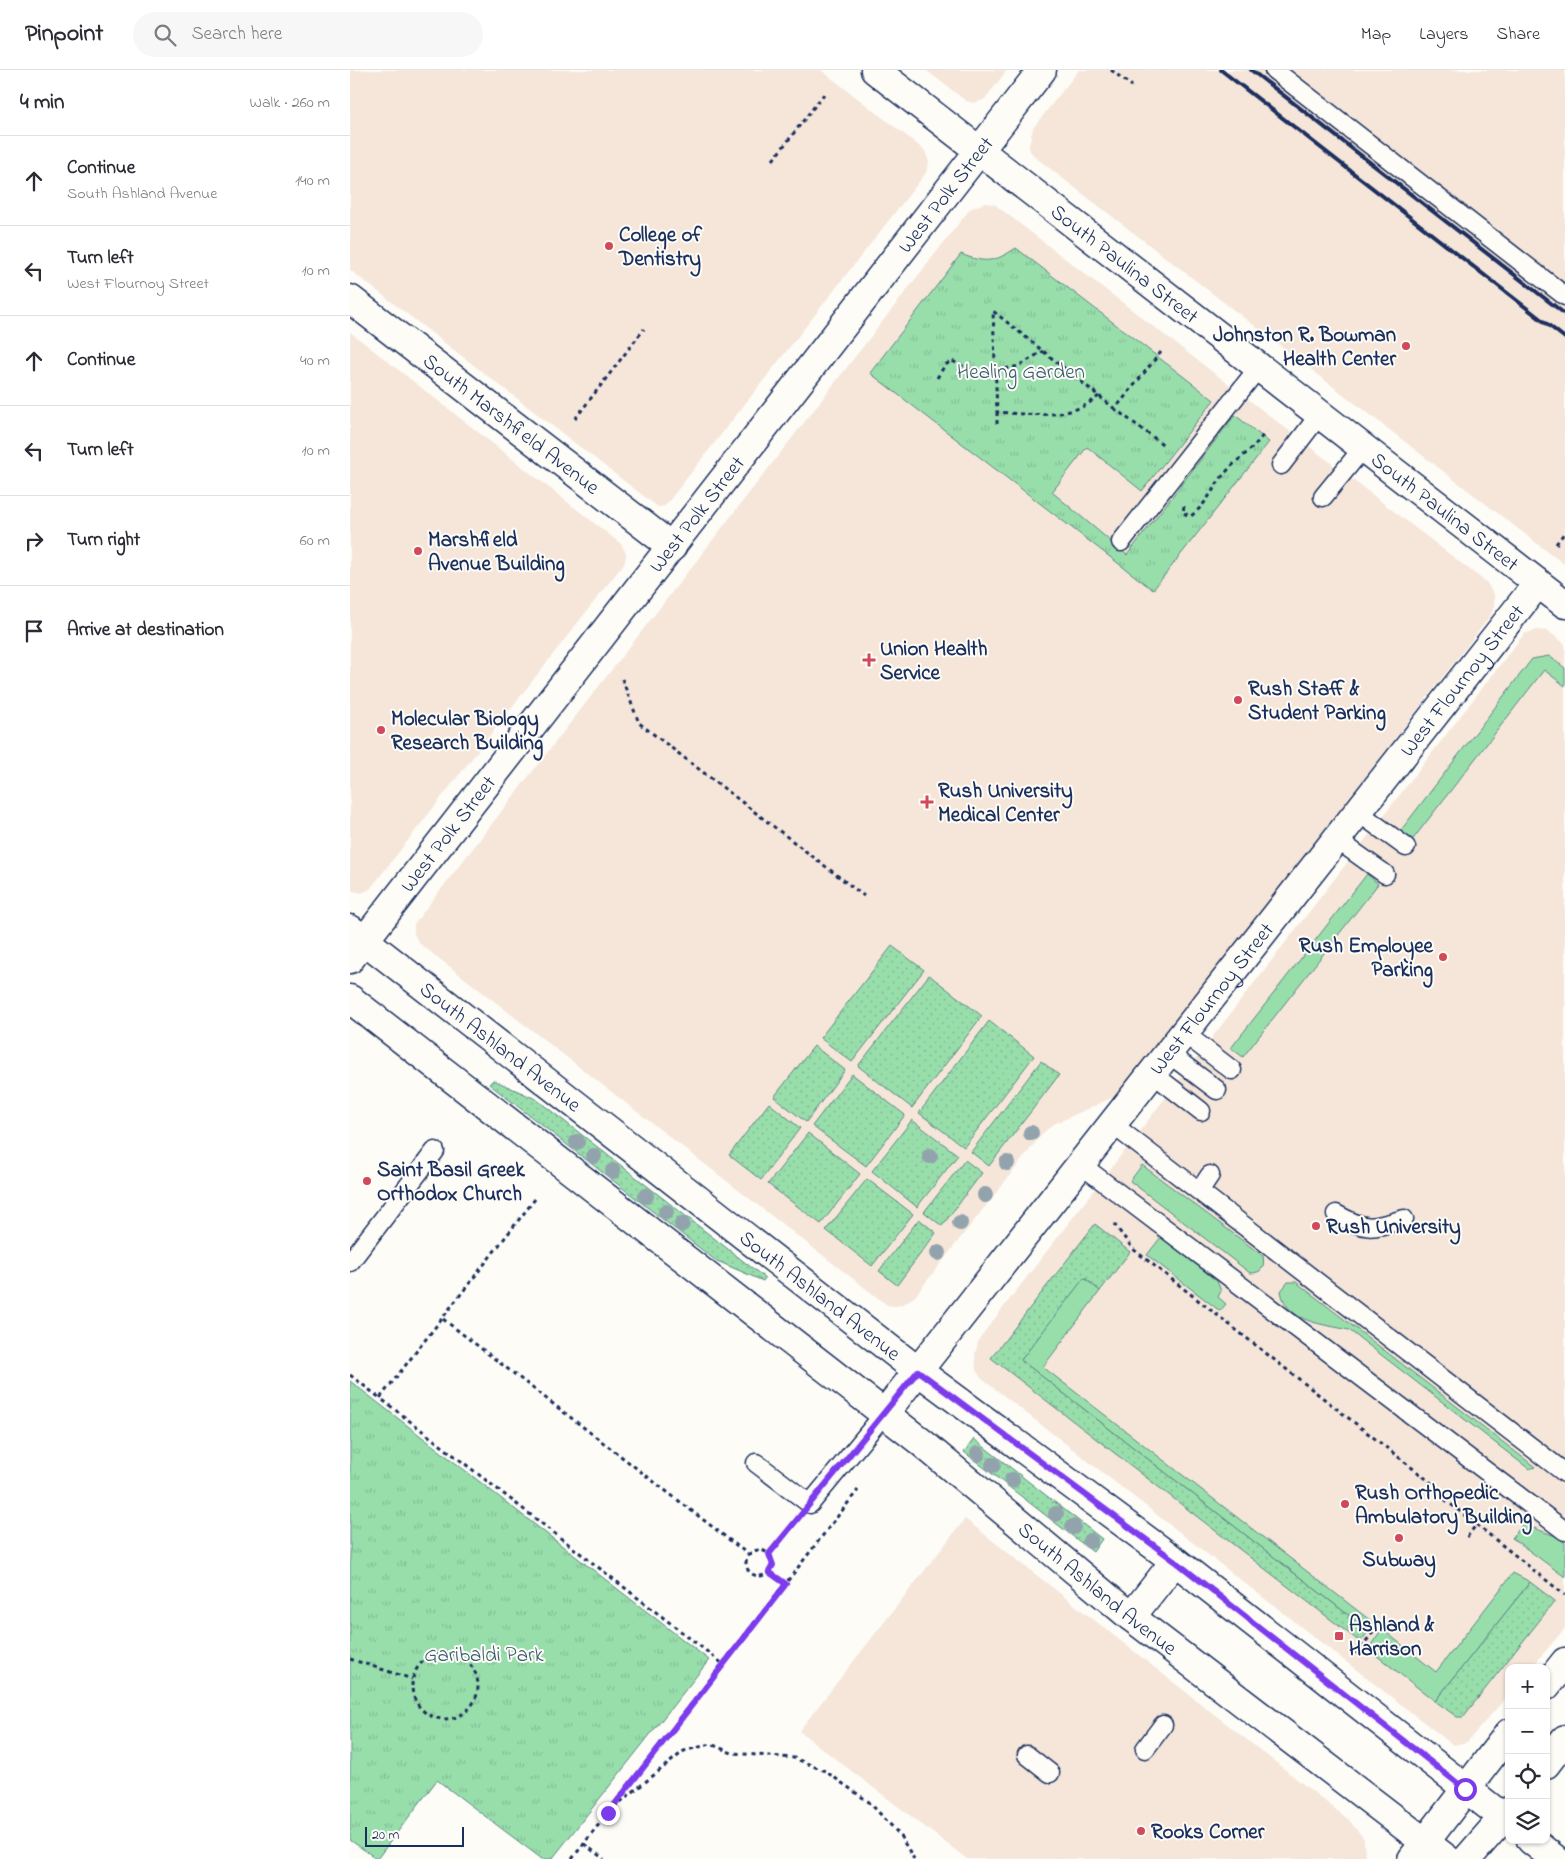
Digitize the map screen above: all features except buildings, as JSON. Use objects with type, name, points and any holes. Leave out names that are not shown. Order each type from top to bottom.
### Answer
[{"type":"street","name":"South Paulina Street","points":[[875,70],[1565,604]]},
{"type":"street","name":"West Polk Street","points":[[355,943],[672,547],[1042,70]]},
{"type":"street","name":"South Marshfield Avenue","points":[[350,299],[672,547]]},
{"type":"street","name":"West Flournoy Street","points":[[884,1414],[1538,583]]},
{"type":"street","name":"South Ashland Avenue","points":[[355,943],[918,1371],[1175,1561],[1465,1789],[1505,1816]]},
{"type":"street","name":"South Ashland Avenue","points":[[350,999],[884,1414],[1418,1851],[1447,1859]]},
{"type":"street","points":[[1130,1617],[1175,1561]]},
{"type":"street","points":[[1550,1681],[1565,1662]]},
{"type":"street","points":[[1418,1851],[1505,1738]]},
{"type":"street","points":[[1550,1759],[1565,1739]]},
{"type":"street","points":[[1467,1859],[1505,1819]]},
{"type":"street","points":[[1536,1844],[1555,1859]]},
{"type":"lane","points":[[1274,70],[1565,296]]},
{"type":"lane","points":[[1121,542],[1259,367]]},
{"type":"lane","points":[[1281,465],[1320,414]]},
{"type":"lane","points":[[1324,497],[1363,448]]},
{"type":"lane","points":[[1358,812],[1406,848]]},
{"type":"lane","points":[[1336,840],[1385,874]]},
{"type":"lane","points":[[1168,1053],[1232,1070]]},
{"type":"lane","points":[[1168,1053],[1217,1090]]},
{"type":"lane","points":[[1168,1053],[1201,1111]]},
{"type":"lane","points":[[1112,1124],[1565,1473]]},
{"type":"lane","points":[[350,1262],[435,1151]]},
{"type":"lane","points":[[1080,1164],[1565,1531]]},
{"type":"lane","points":[[1200,1190],[1210,1175]]},
{"type":"lane","points":[[1336,1214],[1356,1226],[1375,1228],[1404,1219]]},
{"type":"lane","points":[[756,1463],[810,1504],[884,1414]]},
{"type":"lane","points":[[1145,1749],[1163,1726]]},
{"type":"lane","points":[[1027,1755],[1050,1773]]},
{"type":"path","points":[[1111,70],[1132,86]]},
{"type":"path","points":[[773,160],[824,94]]},
{"type":"path","points":[[997,424],[993,311],[1099,396],[1173,452]]},
{"type":"path","points":[[575,419],[644,329]]},
{"type":"path","points":[[938,378],[945,365],[952,361],[980,374],[1019,366],[1042,351]]},
{"type":"path","points":[[1116,409],[1161,352]]},
{"type":"path","points":[[997,412],[1054,414],[1080,408],[1099,396]]},
{"type":"path","points":[[1184,502],[1183,513],[1191,516],[1205,505],[1228,470],[1255,447],[1265,432]]},
{"type":"path","points":[[1556,544],[1565,532]]},
{"type":"path","points":[[622,679],[639,723],[864,896]]},
{"type":"path","points":[[380,1398],[535,1199]]},
{"type":"path","points":[[1112,1222],[1133,1248],[1434,1485],[1442,1498],[1565,1595]]},
{"type":"path","points":[[443,1319],[749,1555]]},
{"type":"path","points":[[350,1375],[723,1664]]},
{"type":"path","points":[[572,1859],[861,1486]]},
{"type":"path","points":[[769,1554],[810,1504]]},
{"type":"path","points":[[1466,1537],[1476,1525]]},
{"type":"path","points":[[761,1550],[769,1554],[773,1565],[769,1572],[762,1576],[753,1575],[747,1568],[746,1559],[749,1555],[761,1550]]},
{"type":"path","points":[[769,1572],[786,1584]]},
{"type":"path","points":[[1356,1654],[1378,1626]]},
{"type":"path","points":[[443,1652],[454,1653],[472,1665],[479,1685],[477,1696],[472,1706],[464,1714],[447,1719],[431,1716],[415,1701],[412,1679],[423,1660],[443,1652]]},
{"type":"path","points":[[350,1659],[412,1679]]},
{"type":"path","points":[[608,1813],[684,1751],[711,1744],[732,1753],[794,1758],[825,1771],[869,1802],[900,1834],[914,1859]]},
{"type":"path","points":[[584,1844],[604,1859]]},
{"type":"shaded area","points":[[350,70],[821,70],[925,151],[929,162],[926,173],[665,506],[658,507],[350,270]]},
{"type":"shaded area","points":[[926,70],[1007,70],[985,99],[974,103],[966,101]]},
{"type":"shaded area","points":[[1079,70],[1565,70],[1565,565],[1035,157],[1030,151],[1029,145],[1033,128]]},
{"type":"shaded area","name":"Rush University Medical Center","points":[[984,203],[994,204],[1487,583],[1494,595],[1494,606],[1491,615],[1118,1095],[1052,1125],[1043,1133],[915,1296],[904,1304],[895,1306],[887,1305],[419,943],[414,934],[414,924],[970,209]]},
{"type":"shaded area","points":[[350,332],[621,544],[626,553],[625,562],[370,889],[361,893],[350,890]]},
{"type":"shaded area","name":"Rush University","points":[[1537,630],[1548,631],[1565,644],[1565,1628],[1534,1664],[1505,1664],[1505,1699],[1467,1742],[1453,1745],[981,1378],[976,1370],[975,1354],[979,1339],[1524,634]]},
{"type":"shaded area","points":[[965,1519],[1349,1820],[1364,1839],[1365,1859],[967,1859],[799,1731]]},
{"type":"green space","name":"Healing Garden","points":[[1016,248],[1214,400],[1142,491],[1087,447],[1052,492],[1127,555],[1235,415],[1269,442],[1153,590],[870,373],[961,254],[977,259],[990,260],[996,259]]},
{"type":"green space","points":[[1549,656],[1565,668],[1565,686],[1544,670],[1410,843],[1398,834],[1532,659]]},
{"type":"green space","points":[[1367,874],[1378,884],[1243,1057],[1231,1048]]},
{"type":"green space","points":[[892,946],[924,970],[852,1062],[820,1038]]},
{"type":"green space","points":[[929,975],[982,1016],[912,1108],[858,1066]]},
{"type":"green space","points":[[989,1021],[1034,1056],[964,1147],[919,1113]]},
{"type":"green space","points":[[814,1046],[845,1070],[806,1122],[774,1097]]},
{"type":"green space","points":[[1041,1061],[1059,1075],[989,1166],[971,1152]]},
{"type":"green space","points":[[852,1074],[905,1115],[866,1166],[812,1126]]},
{"type":"green space","points":[[493,1080],[536,1099],[765,1278],[763,1281],[715,1260],[489,1084]]},
{"type":"green space","points":[[769,1103],[800,1128],[761,1180],[729,1155]]},
{"type":"green space","points":[[912,1120],[958,1155],[917,1207],[872,1171]]},
{"type":"green space","points":[[808,1133],[860,1174],[821,1224],[768,1184]]},
{"type":"green space","points":[[965,1160],[982,1173],[942,1226],[924,1212]]},
{"type":"green space","points":[[1142,1165],[1263,1256],[1264,1264],[1262,1269],[1250,1273],[1130,1181]]},
{"type":"green space","points":[[867,1179],[913,1214],[872,1266],[826,1230]]},
{"type":"green space","points":[[919,1219],[936,1233],[897,1285],[879,1271]]},
{"type":"green space","points":[[1095,1224],[1130,1252],[1100,1291],[1085,1278],[1021,1360],[1369,1631],[1360,1642],[991,1358]]},
{"type":"green space","points":[[1161,1237],[1217,1281],[1221,1291],[1218,1297],[1226,1304],[1220,1311],[1147,1255]]},
{"type":"green space","points":[[1084,1278],[1100,1291],[1043,1367],[1375,1624],[1369,1631],[1021,1360]]},
{"type":"green space","points":[[1288,1282],[1296,1282],[1535,1467],[1529,1469],[1349,1330],[1298,1316],[1284,1302],[1281,1291]]},
{"type":"green space","name":"Garibaldi Park","points":[[350,1381],[709,1660],[552,1859],[542,1859],[437,1780],[377,1859],[350,1840]]},
{"type":"green space","points":[[974,1439],[1102,1539],[1093,1552],[964,1452]]},
{"type":"green space","points":[[1523,1524],[1558,1537],[1565,1543],[1565,1577],[1512,1538]]},
{"type":"green space","points":[[1513,1573],[1530,1582],[1435,1701],[1368,1649],[1382,1629],[1436,1672]]},
{"type":"green space","points":[[1530,1582],[1555,1601],[1463,1717],[1457,1717],[1435,1701]]},
{"type":"railway","points":[[1221,70],[1565,338]]},
{"type":"railway","points":[[1251,70],[1565,314]]},
{"type":"place","name":"College of Dentistry","points":[[609,246]]},
{"type":"place","name":"Johnston R. Bowman Health Center","points":[[1406,346]]},
{"type":"place","name":"Marshfield Avenue Building","points":[[418,551]]},
{"type":"place","name":"Union Health Service","points":[[869,660]]},
{"type":"place","name":"Rush Staff & Student Parking","points":[[1238,700]]},
{"type":"place","name":"Molecular Biology Research Building","points":[[381,730]]},
{"type":"place","name":"Rush University Medical Center","points":[[927,802]]},
{"type":"place","name":"Rush Employee Parking","points":[[1443,957]]},
{"type":"place","name":"Saint Basil Greek Orthodox Church","points":[[367,1181]]},
{"type":"place","name":"Rush University","points":[[1316,1226]]},
{"type":"place","name":"Rush Orthopedic Ambulatory Building","points":[[1345,1504]]},
{"type":"place","name":"Subway","points":[[1399,1538]]},
{"type":"place","name":"Ashland & Harrison","points":[[1339,1636]]},
{"type":"place","name":"Rooks Corner","points":[[1141,1831]]},
{"type":"route","points":[[608,1813],[786,1584],[769,1572],[773,1565],[769,1554],[918,1371],[1175,1561],[1465,1789]]}]
